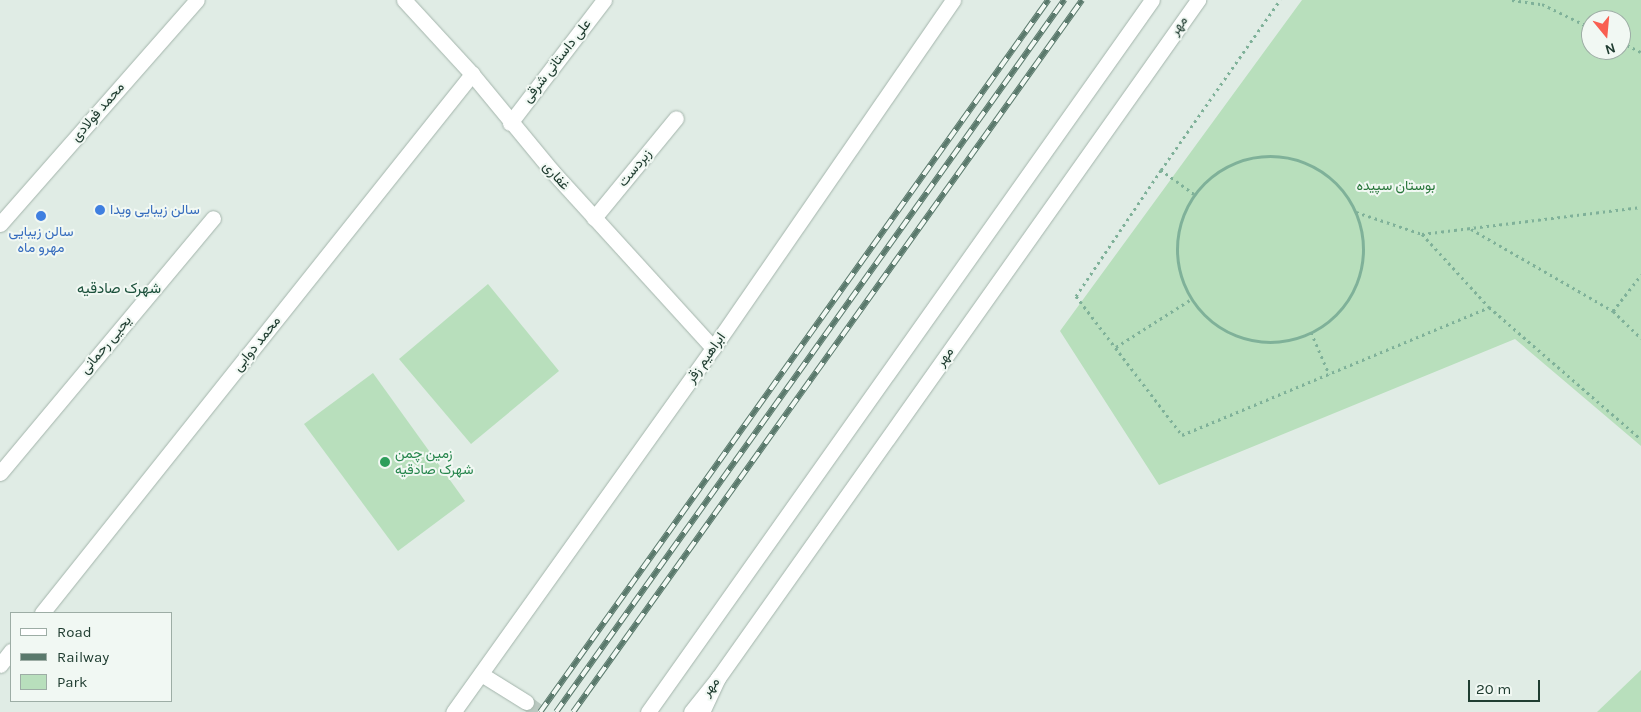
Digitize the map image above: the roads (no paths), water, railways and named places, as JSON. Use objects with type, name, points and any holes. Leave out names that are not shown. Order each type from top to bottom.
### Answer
[{"type":"street","name":"محمد فولادی","points":[[0,224],[197,0]]},
{"type":"street","name":"غفاری","points":[[404,0],[472,74],[510,123],[594,218],[713,348]]},
{"type":"street","name":"علی داستانی شرقی","points":[[510,123],[604,0]]},
{"type":"street","name":"ابراهیم زقر","points":[[454,712],[713,348],[953,0]]},
{"type":"street","points":[[648,712],[1152,0]]},
{"type":"street","name":"مهر","points":[[691,712],[718,678],[1198,0]]},
{"type":"street","name":"محمد دوابی","points":[[43,612],[472,74]]},
{"type":"street","name":"زبردست","points":[[594,218],[676,118]]},
{"type":"street","name":"یحیی رحمانی","points":[[0,473],[213,218]]},
{"type":"street","points":[[0,665],[10,652]]},
{"type":"street","points":[[481,674],[526,702]]},
{"type":"street","points":[[702,712],[718,678]]},
{"type":"tunnel","points":[[526,702],[540,712]]},
{"type":"railway","points":[[540,712],[1048,0]]},
{"type":"railway","points":[[556,712],[1064,0]]},
{"type":"railway","points":[[573,712],[1082,0]]},
{"type":"place","name":"سالن زیبایی ویدا","points":[[100,210]]},
{"type":"place","name":"سالن زیبایی مهرو ماه","points":[[41,216]]},
{"type":"place","name":"زمین چمن شهرک صادقیه","points":[[385,462]]},
{"type":"district","name":"شهرک صادقیه","points":[[119,289]]},
{"type":"park label","name":"بوستان سپیده","points":[[1396,186]]}]
